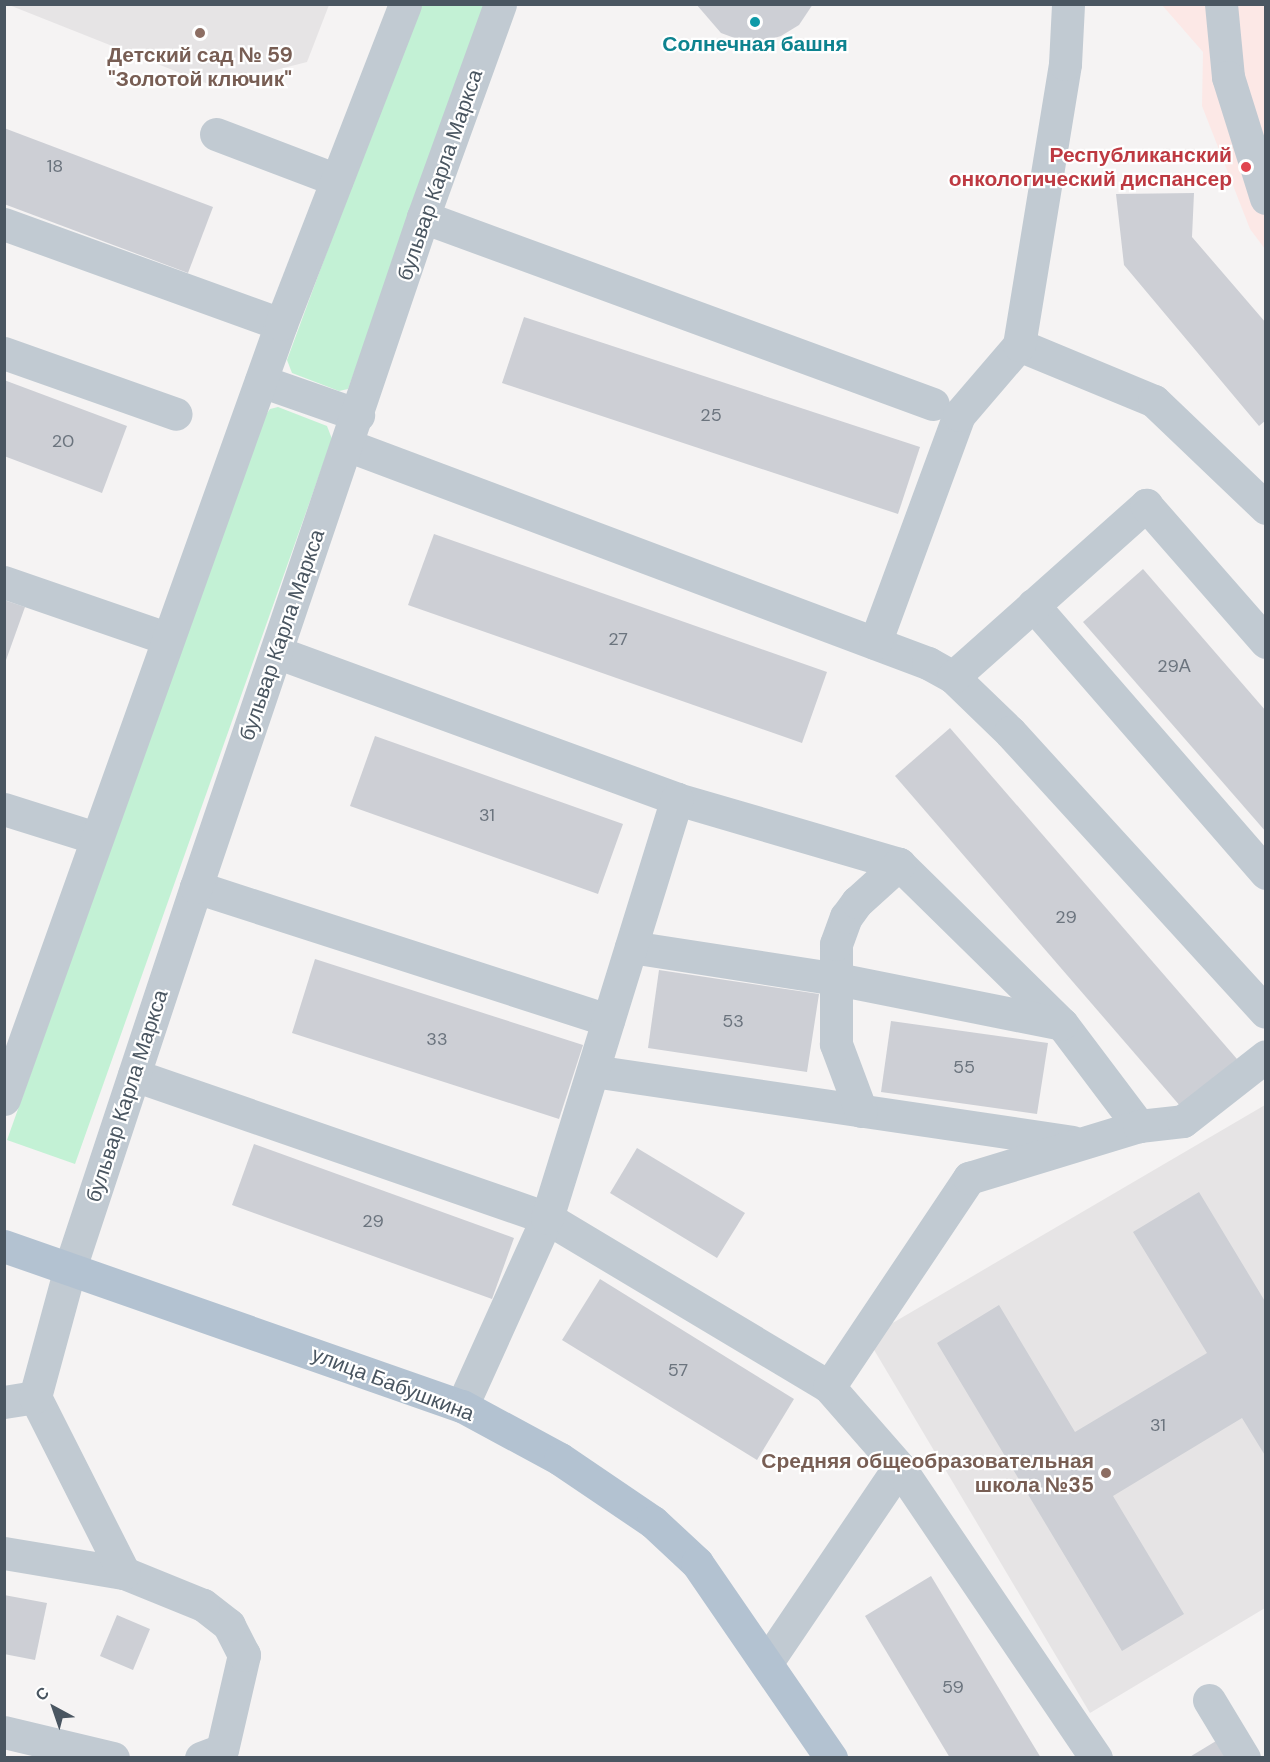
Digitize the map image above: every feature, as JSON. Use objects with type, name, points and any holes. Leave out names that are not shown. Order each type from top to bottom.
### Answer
[{"type":"main road","name":"улица Бабушкина","points":[[4,1246],[462,1406],[560,1459],[653,1522],[698,1563],[831,1758]]},
{"type":"street","points":[[4,1099],[18,1019],[96,838],[166,638],[281,324],[405,4]]},
{"type":"street","name":"бульвар Карла Маркса","points":[[20,1400],[70,1268],[196,887],[358,415],[423,217],[501,4]]},
{"type":"street","points":[[875,643],[959,415],[1019,345],[1065,64],[1068,4]]},
{"type":"street","points":[[1221,4],[1228,77],[1266,198]]},
{"type":"street","points":[[216,134],[337,180]]},
{"type":"street","points":[[423,217],[933,404]]},
{"type":"street","points":[[4,224],[281,324]]},
{"type":"street","points":[[1019,345],[1154,401],[1266,508]]},
{"type":"street","points":[[4,353],[176,414]]},
{"type":"street","points":[[261,381],[358,415]]},
{"type":"street","points":[[347,445],[928,663],[952,677],[1010,732],[1266,1012]]},
{"type":"street","points":[[952,677],[1146,505],[1266,642]]},
{"type":"street","points":[[4,582],[166,638]]},
{"type":"street","points":[[1034,605],[1266,873]]},
{"type":"street","points":[[276,652],[677,799],[899,864],[1062,1024],[1139,1126]]},
{"type":"street","points":[[462,1406],[548,1218],[677,799]]},
{"type":"street","points":[[4,809],[96,838]]},
{"type":"street","points":[[861,1111],[837,1044],[836,944],[846,917],[899,864]]},
{"type":"street","points":[[196,887],[608,1020]]},
{"type":"street","points":[[631,947],[837,979],[1062,1024]]},
{"type":"street","points":[[829,1388],[969,1178],[1139,1126],[1183,1121],[1266,1056]]},
{"type":"street","points":[[593,1071],[1081,1143]]},
{"type":"street","points":[[134,1075],[548,1218],[829,1388],[899,1467],[1096,1758]]},
{"type":"street","points":[[20,1400],[124,1573]]},
{"type":"street","points":[[767,1662],[899,1467]]},
{"type":"street","points":[[4,1553],[124,1573],[202,1605],[229,1625],[244,1655],[220,1755]]},
{"type":"street","points":[[1209,1700],[1244,1758]]},
{"type":"street","points":[[4,1732],[113,1758]]},
{"type":"shaded area","name":"Детский сад № 59 \"Золотой ключик\"","points":[[9,5],[329,5],[307,62],[213,86]]},
{"type":"shaded area","name":"Республиканский онкологический диспансер","points":[[1162,5],[1265,5],[1265,249],[1250,229],[1202,106],[1203,52]]},
{"type":"shaded area","name":"Средняя общеобразовательная школа №35","points":[[1265,1105],[1265,1608],[1090,1713],[867,1338]]},
{"type":"green space","points":[[418,5],[490,5],[348,389],[339,391],[292,373],[287,360]]},
{"type":"green space","points":[[278,407],[327,426],[332,439],[75,1164],[7,1140],[265,416],[270,409]]},
{"type":"building","name":"Солнечная башня","points":[[696,4],[813,4],[799,25],[781,36],[761,42],[740,40],[721,33]]},
{"type":"building","points":[[4,128],[213,207],[188,273],[4,204]]},
{"type":"building","points":[[1194,193],[1192,237],[1266,323],[1266,420],[1259,426],[1124,265],[1116,194]]},
{"type":"building","points":[[524,317],[920,447],[898,514],[502,383]]},
{"type":"building","points":[[4,380],[127,426],[102,493],[4,456]]},
{"type":"building","points":[[434,534],[827,672],[802,743],[408,605]]},
{"type":"building","points":[[1143,569],[1266,711],[1266,832],[1083,622]]},
{"type":"building","points":[[4,600],[25,607],[5,663],[4,663]]},
{"type":"building","points":[[950,728],[1237,1059],[1181,1107],[895,776]]},
{"type":"building","points":[[375,736],[623,824],[598,894],[350,806]]},
{"type":"building","points":[[315,959],[583,1045],[559,1119],[292,1033]]},
{"type":"building","points":[[659,970],[819,994],[807,1072],[648,1048]]},
{"type":"building","points":[[891,1021],[1048,1043],[1037,1114],[881,1092]]},
{"type":"building","points":[[254,1144],[514,1238],[492,1299],[232,1205]]},
{"type":"building","points":[[637,1148],[745,1213],[717,1258],[610,1193]]},
{"type":"building","points":[[1199,1192],[1266,1303],[1266,1457],[1242,1418],[1113,1496],[1184,1614],[1122,1651],[937,1343],[999,1305],[1075,1432],[1207,1353],[1133,1232]]},
{"type":"building","points":[[600,1279],[794,1399],[757,1460],[562,1340]]},
{"type":"building","points":[[931,1576],[1041,1758],[950,1758],[865,1616]]},
{"type":"building","points":[[4,1595],[47,1603],[35,1660],[4,1654]]},
{"type":"building","points":[[117,1615],[150,1629],[133,1670],[100,1656]]},
{"type":"building","points":[[1216,1741],[1226,1758],[1188,1758]]},
{"type":"place","name":"Солнечная башня","points":[[755,22]]},
{"type":"place","name":"Детский сад № 59 \"Золотой ключик\"","points":[[200,33]]},
{"type":"place","name":"Республиканский онкологический диспансер","points":[[1246,167]]},
{"type":"place","name":"Средняя общеобразовательная школа №35","points":[[1106,1473]]}]
